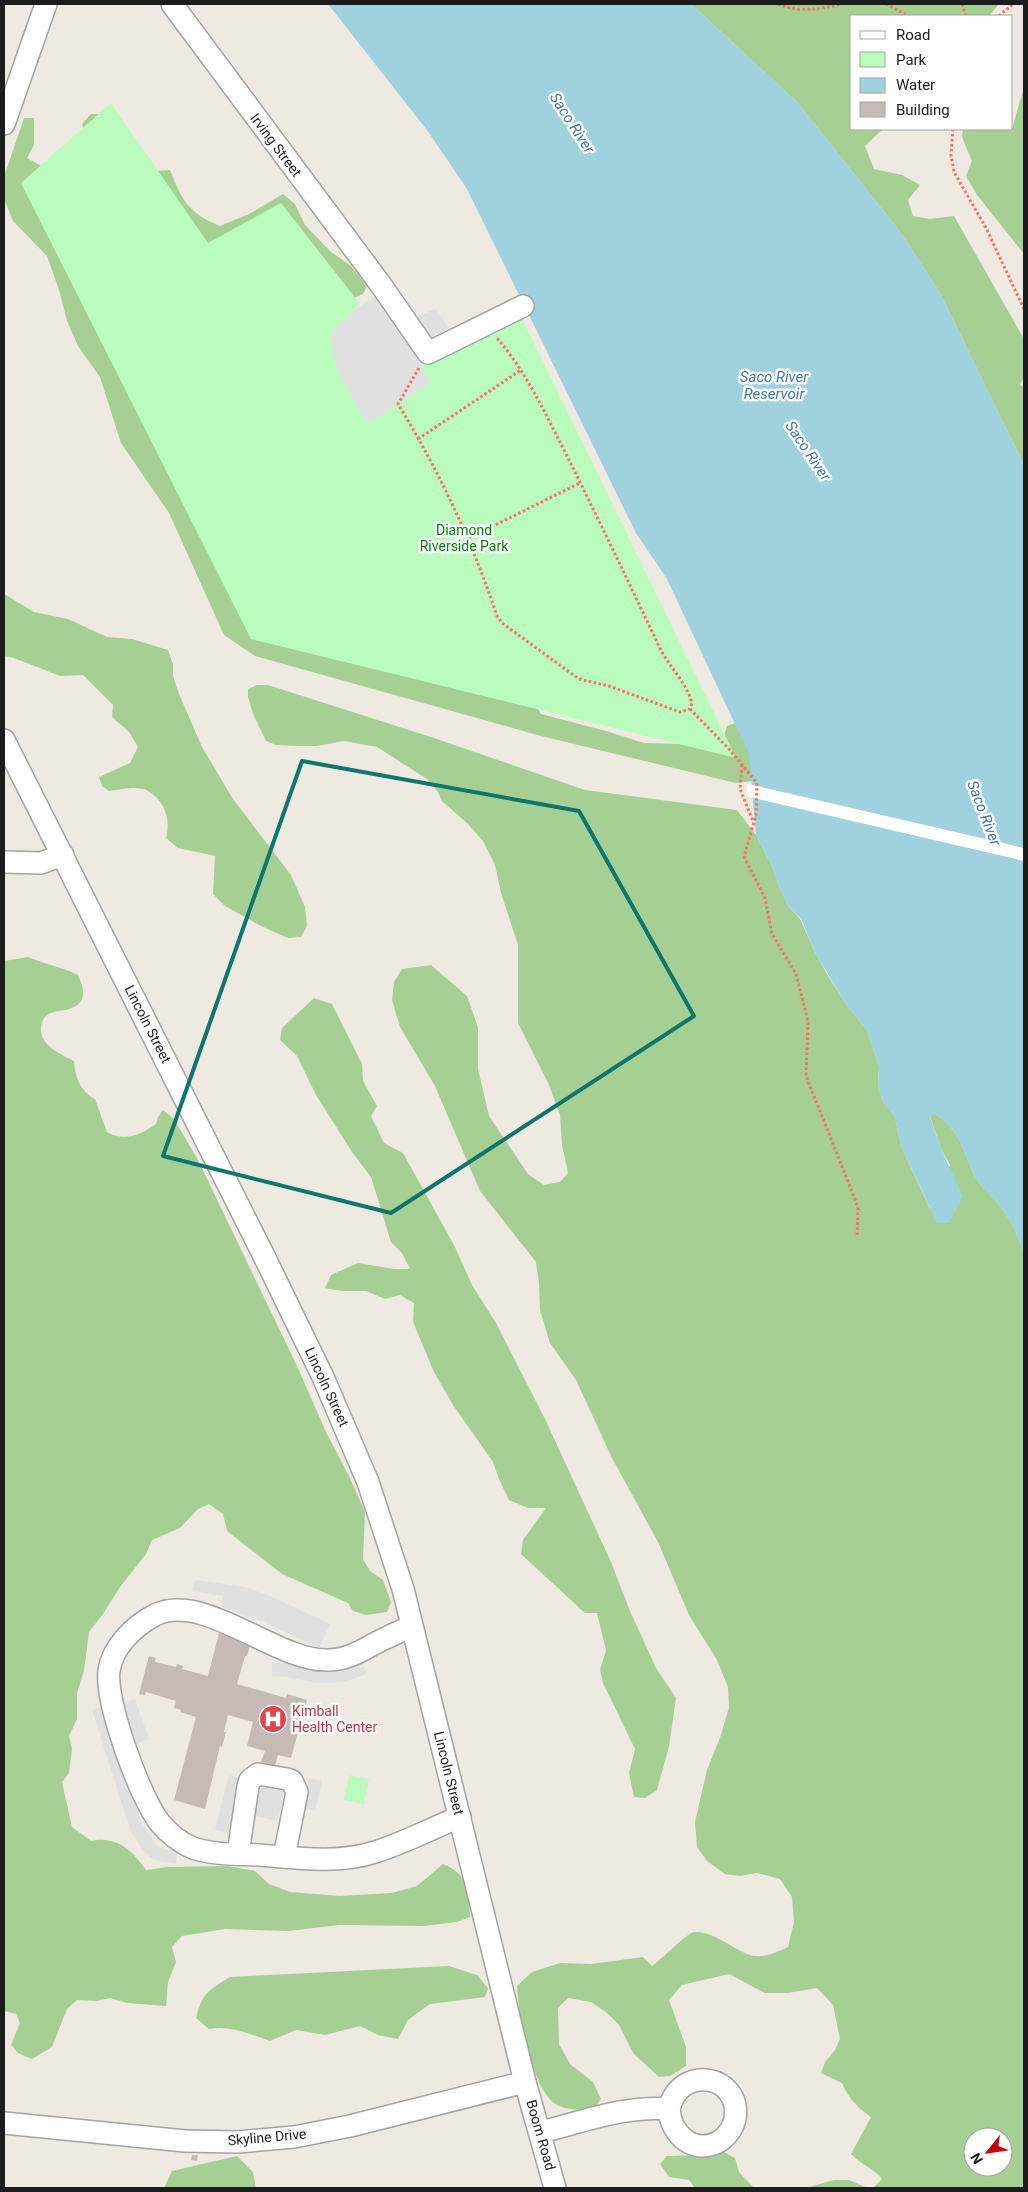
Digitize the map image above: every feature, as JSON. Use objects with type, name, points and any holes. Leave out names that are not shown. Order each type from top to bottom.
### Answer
[{"type":"street","points":[[4,124],[46,4]]},
{"type":"street","name":"Irving Street","points":[[172,4],[381,285],[428,353]]},
{"type":"street","points":[[428,353],[523,306]]},
{"type":"street","name":"Lincoln Street","points":[[4,740],[264,1256],[346,1428],[382,1521],[412,1627],[525,2082]]},
{"type":"street","points":[[4,862],[41,863],[63,855]]},
{"type":"street","points":[[412,1627],[385,1638],[360,1653],[330,1660],[314,1660],[288,1651],[212,1617],[176,1610],[156,1615],[146,1621],[131,1633],[120,1646],[114,1655],[109,1671],[110,1695],[122,1739],[148,1804],[160,1823],[175,1837],[193,1848],[238,1854],[338,1858],[375,1852],[460,1817]]},
{"type":"street","points":[[238,1854],[248,1786],[250,1780],[258,1774],[292,1781],[297,1792],[284,1857]]},
{"type":"street","name":"Skyline Drive","points":[[4,2123],[185,2141],[238,2142],[294,2137],[350,2126],[525,2082]]},
{"type":"street","name":"Boom Road","points":[[525,2082],[541,2132],[555,2188]]},
{"type":"street","points":[[541,2132],[634,2109],[669,2109]]},
{"type":"path","points":[[778,4],[797,10],[820,9],[842,4]]},
{"type":"path","points":[[886,4],[907,15]]},
{"type":"path","points":[[1001,15],[1013,4]]},
{"type":"path","points":[[953,130],[951,155],[954,172],[986,228],[1024,309]]},
{"type":"path","points":[[473,330],[498,338],[540,401],[663,656],[690,694],[692,703],[690,709]]},
{"type":"path","points":[[428,353],[398,404],[469,538],[497,616],[502,623],[579,679],[609,686],[680,712],[690,709]]},
{"type":"path","points":[[418,439],[521,370]]},
{"type":"path","points":[[469,538],[581,483]]},
{"type":"path","points":[[690,709],[758,783],[754,822],[744,858],[765,898],[772,934],[796,974],[808,1021],[806,1076],[858,1207],[857,1238]]},
{"type":"path","points":[[742,764],[740,789],[754,822]]},
{"type":"highlighted area","points":[[302,761],[579,811],[694,1016],[391,1213],[163,1156]]},
{"type":"green space","points":[[691,4],[999,4],[990,15],[850,15],[850,130],[882,130],[865,146],[874,169],[902,175],[920,185],[908,200],[913,216],[930,219],[954,216],[1024,339],[1024,376],[1020,385],[1024,387],[1024,465],[940,293],[901,233],[798,103]]},
{"type":"green space","points":[[1024,87],[1024,254],[977,195],[966,176],[972,161],[962,137],[963,130],[1013,130]]},
{"type":"green space","name":"Diamond Riverside Park","points":[[111,103],[208,243],[281,203],[360,304],[335,329],[337,369],[367,424],[431,382],[420,368],[458,344],[519,312],[736,758],[251,639],[21,183]]},
{"type":"green space","name":"Diamond Riverside Park","points":[[91,114],[115,114],[143,172],[170,170],[188,205],[201,216],[220,226],[249,214],[283,194],[295,204],[305,225],[330,251],[351,266],[367,286],[363,294],[347,301],[325,343],[332,372],[541,714],[644,743],[679,744],[723,738],[727,726],[740,721],[761,780],[736,783],[541,736],[255,656],[224,635],[169,513],[121,443],[100,377],[78,346],[67,321],[60,293],[47,256],[13,221],[4,199],[4,177],[24,118],[34,118],[34,145],[27,158],[47,169],[88,144],[82,124]]},
{"type":"green space","points":[[4,594],[34,612],[68,619],[107,637],[132,639],[168,650],[179,694],[202,747],[233,799],[291,875],[305,907],[307,926],[301,937],[288,938],[261,926],[225,906],[213,894],[215,856],[178,848],[166,838],[167,818],[159,800],[154,795],[139,788],[109,791],[102,786],[99,777],[130,763],[138,747],[129,732],[112,717],[113,705],[83,675],[60,676],[4,656]]},
{"type":"green space","points":[[257,685],[268,685],[434,738],[585,790],[737,810],[756,835],[773,868],[789,907],[800,919],[827,974],[847,1006],[867,1030],[879,1066],[878,1087],[883,1102],[895,1117],[901,1146],[930,1209],[950,1165],[942,1151],[930,1116],[936,1114],[953,1130],[978,1181],[994,1198],[1013,1226],[1024,1255],[1024,2188],[873,2188],[882,2179],[851,2154],[871,2117],[854,2102],[842,2083],[821,2073],[825,2062],[835,2050],[840,2039],[833,2005],[817,1988],[788,1993],[765,1993],[729,1974],[682,1985],[669,2000],[686,2047],[686,2066],[670,2076],[659,2077],[633,2053],[619,2025],[606,2012],[591,2002],[568,1998],[558,2008],[559,2044],[570,2064],[593,2082],[601,2099],[592,2111],[558,2106],[546,2094],[539,2081],[532,2065],[523,2031],[517,1986],[532,1972],[560,1963],[591,1964],[643,1957],[652,1966],[694,1932],[702,1932],[718,1938],[741,1951],[755,1956],[772,1954],[788,1947],[794,1922],[792,1897],[780,1879],[757,1873],[740,1876],[725,1874],[707,1861],[697,1847],[695,1822],[707,1770],[721,1735],[729,1707],[728,1687],[717,1660],[689,1615],[658,1542],[612,1458],[576,1380],[550,1343],[540,1310],[536,1262],[480,1191],[435,1086],[400,1027],[392,1000],[394,982],[402,969],[431,965],[467,996],[478,1027],[478,1069],[489,1116],[528,1174],[544,1185],[560,1182],[568,1173],[562,1145],[560,1115],[549,1085],[518,1023],[518,945],[501,893],[495,865],[483,841],[468,824],[442,801],[438,792],[427,779],[377,747],[344,741],[317,746],[300,746],[276,745],[266,741],[253,714],[248,697],[248,689]]},
{"type":"green space","points":[[28,957],[78,975],[83,991],[81,1001],[70,1009],[46,1016],[41,1030],[42,1036],[44,1041],[53,1049],[74,1061],[79,1083],[95,1099],[107,1132],[120,1137],[138,1134],[156,1124],[163,1110],[174,1119],[198,1160],[365,1512],[363,1559],[370,1571],[383,1580],[391,1602],[387,1612],[366,1615],[353,1611],[348,1603],[282,1574],[227,1531],[223,1514],[209,1504],[198,1509],[180,1528],[152,1540],[146,1554],[120,1587],[89,1632],[84,1670],[77,1694],[77,1719],[69,1736],[72,1749],[69,1773],[62,1782],[72,1827],[91,1841],[108,1840],[123,1846],[146,1870],[168,1867],[228,1866],[255,1871],[269,1884],[290,1892],[340,1896],[392,1893],[417,1886],[443,1864],[458,1873],[466,1885],[470,1917],[457,1922],[424,1926],[339,1925],[289,1931],[225,1929],[182,1936],[172,1947],[176,1962],[168,1982],[166,2006],[127,2003],[110,1998],[97,2001],[77,2000],[67,2009],[52,2047],[32,2059],[18,2053],[11,2045],[20,2023],[16,2014],[4,2011],[4,961]]},
{"type":"green space","points":[[314,998],[332,1004],[362,1064],[363,1081],[377,1106],[371,1116],[384,1143],[403,1153],[455,1247],[472,1285],[496,1323],[545,1419],[611,1562],[630,1611],[656,1668],[676,1698],[669,1746],[657,1790],[645,1798],[634,1797],[629,1773],[635,1749],[603,1683],[600,1670],[606,1650],[597,1613],[585,1613],[521,1554],[523,1540],[546,1508],[528,1508],[509,1500],[493,1462],[453,1405],[434,1372],[413,1322],[414,1303],[400,1295],[385,1299],[366,1291],[342,1291],[325,1288],[331,1275],[358,1263],[394,1269],[410,1269],[402,1253],[391,1242],[371,1177],[352,1152],[316,1095],[297,1056],[280,1040],[282,1028]]},
{"type":"green space","points":[[349,1775],[369,1779],[364,1804],[344,1800]]},
{"type":"green space","points":[[449,1966],[477,1975],[488,1988],[485,1997],[430,2004],[408,2020],[398,2039],[378,2035],[360,2026],[325,2035],[296,2030],[270,2041],[232,2029],[209,2029],[196,2018],[207,1993],[230,1977]]},
{"type":"green space","points":[[724,2152],[735,2158],[739,2172],[754,2188],[695,2188],[689,2180],[669,2177],[660,2164],[667,2156],[708,2155]]},
{"type":"green space","points":[[237,2156],[253,2172],[256,2188],[164,2188],[172,2171]]},
{"type":"green space","points":[[834,2180],[849,2180],[868,2188],[806,2188]]},
{"type":"shaded area","points":[[392,285],[417,317],[436,308],[458,344],[420,368],[431,383],[367,424],[337,369],[330,340],[335,329],[354,310]]},
{"type":"shaded area","points":[[195,1580],[245,1587],[270,1596],[330,1624],[319,1648],[259,1620],[222,1607],[223,1596],[193,1591]]},
{"type":"shaded area","points":[[362,1662],[367,1674],[344,1682],[316,1683],[272,1676],[272,1663],[289,1663],[316,1669]]},
{"type":"shaded area","points":[[135,1699],[149,1739],[136,1744],[122,1704]]},
{"type":"shaded area","points":[[104,1706],[142,1824],[157,1846],[167,1850],[177,1850],[176,1863],[159,1861],[150,1857],[143,1850],[130,1829],[92,1710]]},
{"type":"shaded area","points":[[229,1775],[243,1779],[228,1833],[215,1830]]},
{"type":"shaded area","points":[[309,1778],[322,1781],[315,1811],[303,1808]]},
{"type":"shaded area","points":[[261,1785],[284,1791],[277,1821],[253,1815]]},
{"type":"water","name":"Saco River Reservoir","points":[[328,4],[691,4],[798,103],[901,233],[940,293],[1024,465],[1024,1255],[1010,1220],[978,1181],[953,1130],[936,1114],[930,1117],[942,1151],[963,1196],[949,1223],[937,1223],[901,1146],[895,1117],[883,1102],[878,1087],[879,1066],[867,1030],[847,1006],[816,954],[801,919],[789,907],[773,868],[756,835],[749,754],[667,579],[636,533],[467,189],[427,130]]},
{"type":"pier","points":[[748,784],[1024,848],[1024,861],[745,796]]},
{"type":"building","name":"Kimball Health Center","points":[[219,1633],[251,1642],[237,1684],[286,1698],[287,1694],[307,1700],[291,1758],[278,1755],[275,1766],[261,1762],[265,1751],[247,1746],[253,1722],[228,1715],[224,1732],[226,1732],[222,1747],[220,1746],[205,1809],[174,1800],[196,1717],[174,1708],[176,1701],[146,1692],[145,1695],[139,1694],[149,1656],[156,1658],[155,1662],[176,1667],[177,1664],[183,1666],[182,1669],[208,1676]]},
{"type":"building","points":[[192,2155],[198,2155],[197,2161],[191,2160]]},
{"type":"place","name":"Kimball Health Center","points":[[273,1719]]},
{"type":"water label","name":"Saco River","points":[[572,123]]},
{"type":"water label","name":"Saco River","points":[[808,451]]},
{"type":"water label","name":"Saco River","points":[[984,813]]}]
